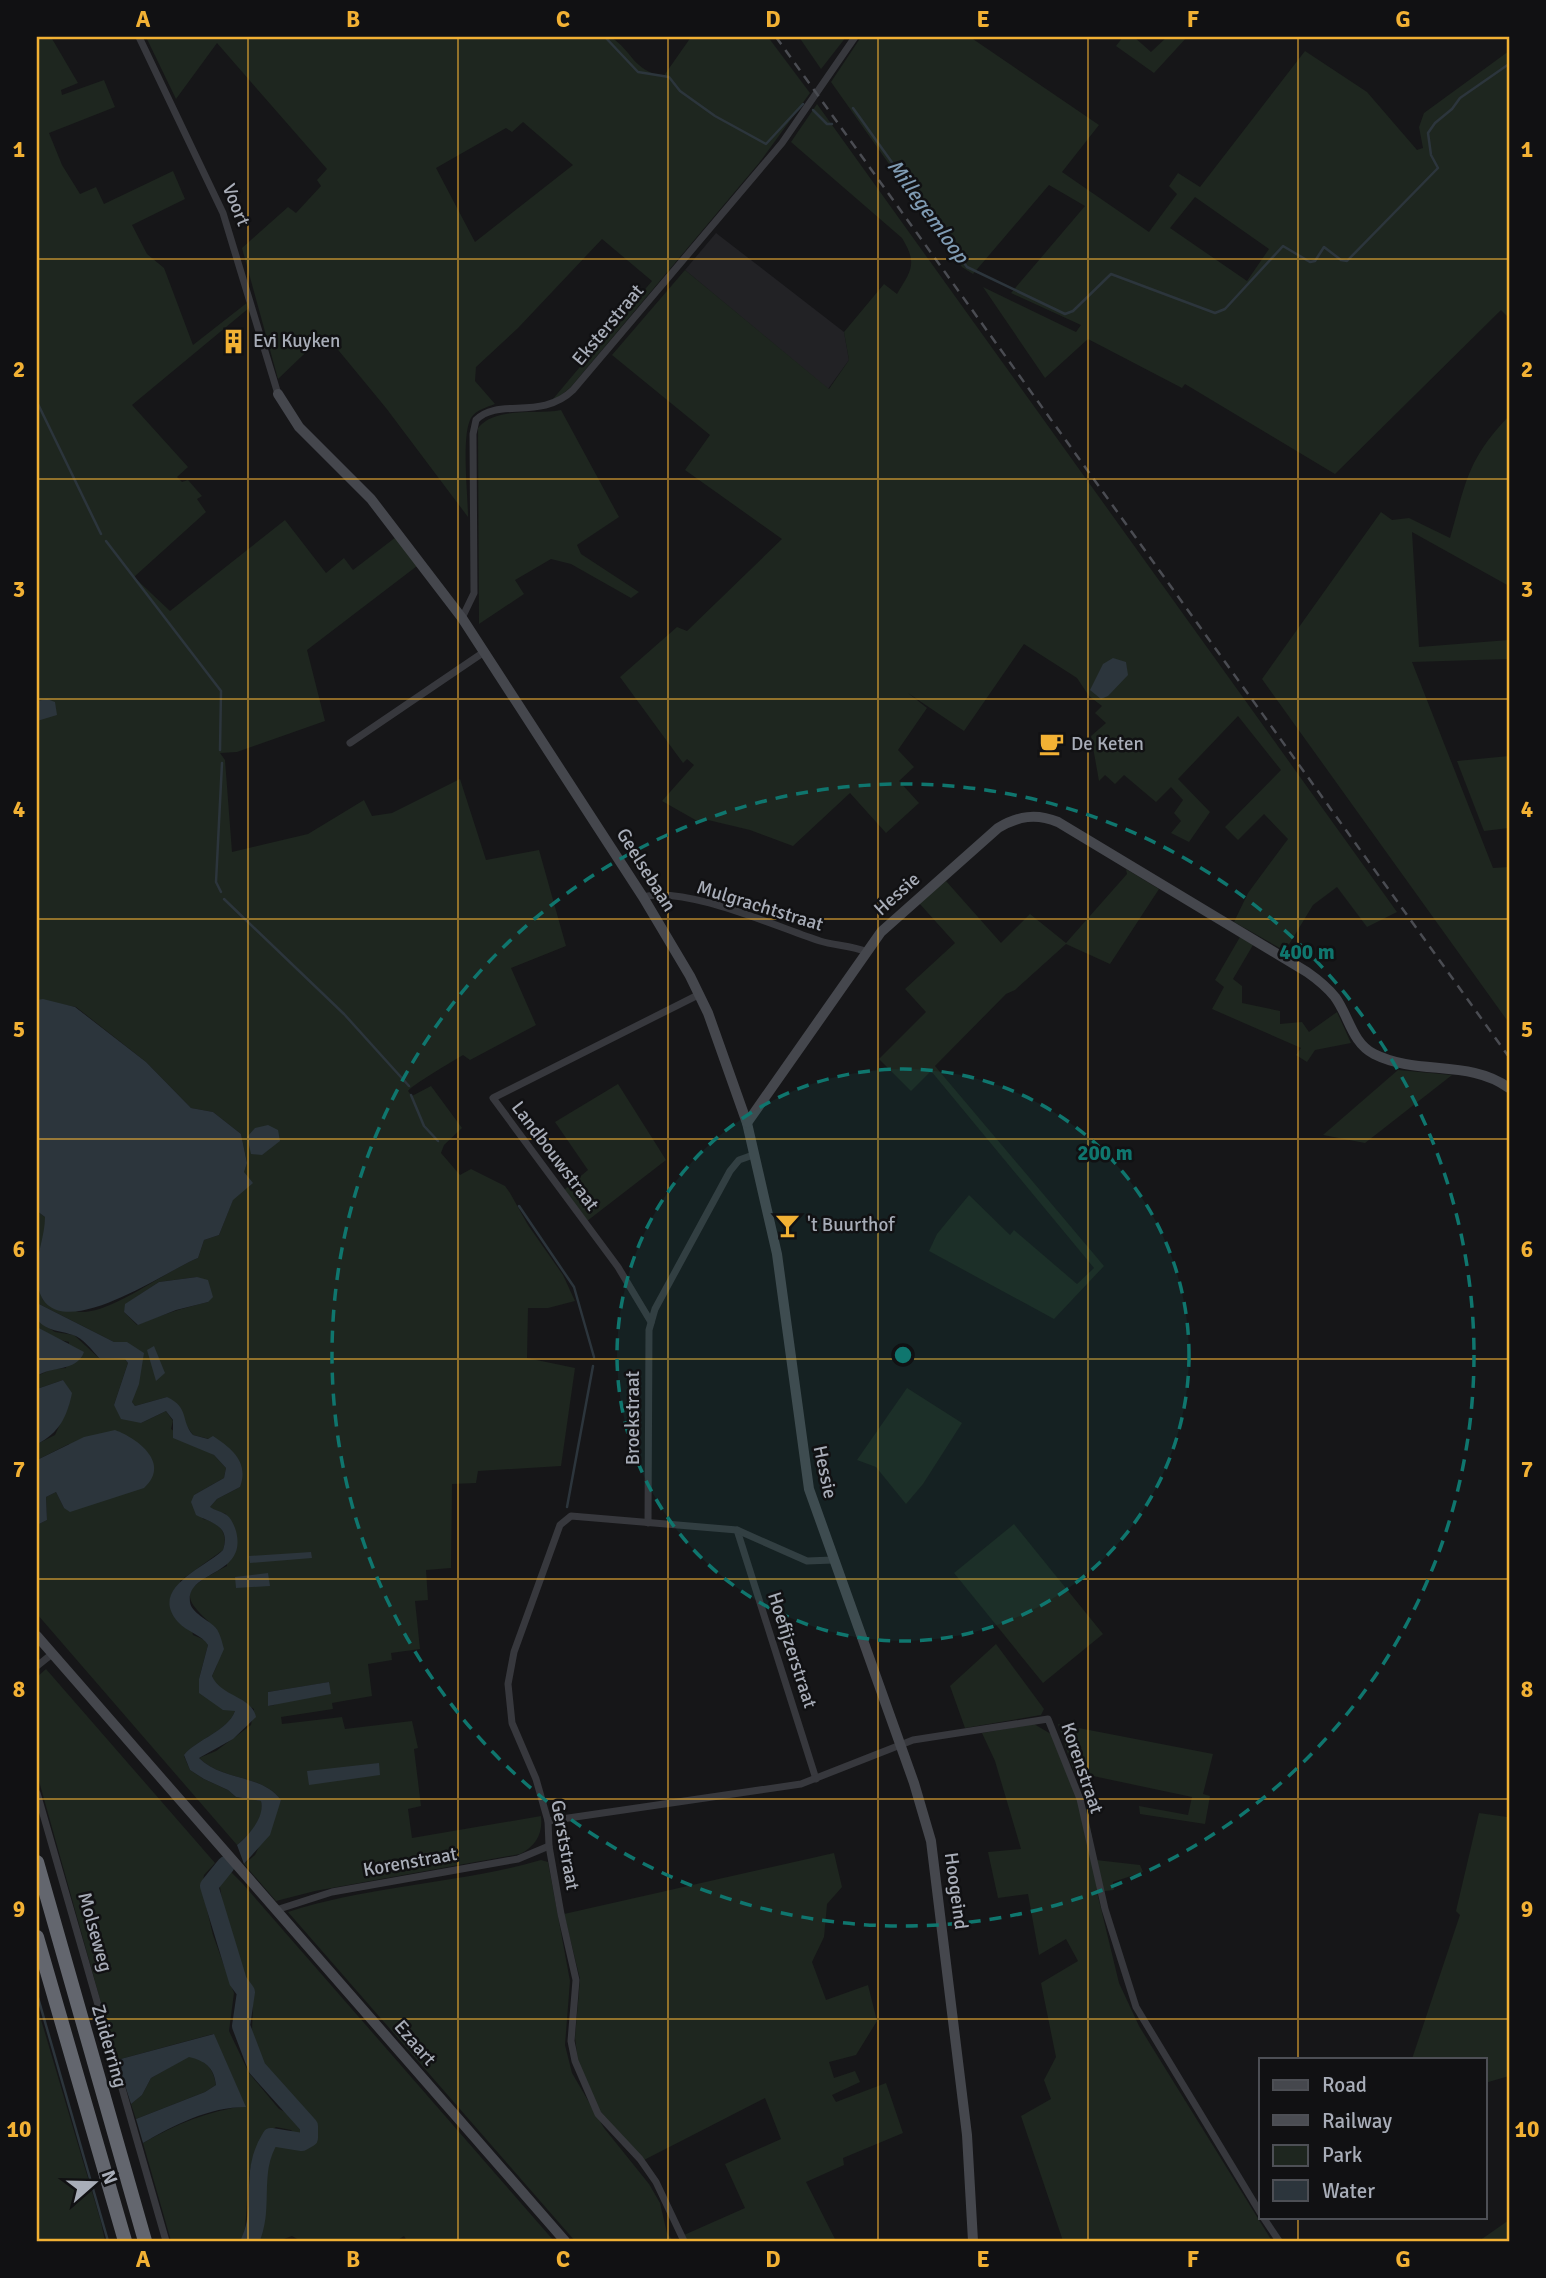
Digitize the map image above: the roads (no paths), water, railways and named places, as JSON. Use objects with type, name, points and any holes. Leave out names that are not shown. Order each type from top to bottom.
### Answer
[{"type":"highway","name":"Zuiderring","points":[[37,1862],[145,2241]]},
{"type":"highway","name":"Zuiderring","points":[[37,1937],[125,2241]]},
{"type":"street","name":"Voort","points":[[139,37],[223,213],[278,394]]},
{"type":"street","name":"Eksterstraat","points":[[462,618],[474,593],[473,434],[477,421],[483,414],[493,410],[552,406],[573,390],[782,143],[855,37]]},
{"type":"street","name":"Geelsebaan","points":[[278,394],[299,427],[371,499],[462,618],[643,897],[700,994],[747,1123]]},
{"type":"street","points":[[350,743],[484,652]]},
{"type":"street","name":"Hessie","points":[[833,1560],[805,1473],[777,1254],[747,1123],[881,932],[998,828],[1026,816],[1046,817],[1307,972],[1336,999],[1353,1033],[1370,1052],[1405,1065],[1471,1070],[1508,1085]]},
{"type":"street","name":"Mulgrachtstraat","points":[[643,897],[663,894],[744,914],[823,943],[867,952]]},
{"type":"street","name":"Landbouwstraat","points":[[651,1322],[618,1268],[493,1098],[700,994]]},
{"type":"street","name":"Broekstraat","points":[[649,1523],[651,1322],[660,1295],[730,1171],[739,1160],[754,1155]]},
{"type":"street","name":"Gerststraat","points":[[649,1523],[579,1516],[565,1518],[514,1652],[508,1684],[512,1723],[536,1779],[548,1821],[549,1846],[576,1980],[571,2041],[575,2061],[598,2115],[640,2159],[656,2182],[684,2241]]},
{"type":"street","points":[[649,1523],[737,1530],[807,1561],[833,1560]]},
{"type":"street","name":"Hoefijzerstraat","points":[[737,1530],[816,1779]]},
{"type":"street","name":"Hoogeind","points":[[833,1560],[926,1821],[934,1858],[967,2135],[973,2241]]},
{"type":"street","points":[[37,1666],[51,1654],[38,1638]]},
{"type":"street","name":"Ezaart","points":[[51,1654],[565,2241]]},
{"type":"street","name":"Korenstraat","points":[[548,1821],[783,1787],[816,1779],[914,1740],[1048,1719],[1080,1799],[1105,1909],[1136,2007],[1259,2210]]},
{"type":"street","name":"Molseweg","points":[[37,1793],[166,2241]]},
{"type":"street","name":"Korenstraat","points":[[276,1910],[332,1892],[518,1859],[549,1846]]},
{"type":"street","name":"Korenstraat","points":[[1264,2218],[1279,2241]]},
{"type":"water","points":[[1113,658],[1126,662],[1128,675],[1108,696],[1101,699],[1090,690],[1103,664]]},
{"type":"water","points":[[47,699],[55,702],[57,715],[37,721],[37,701]]},
{"type":"water","points":[[37,1000],[75,1007],[146,1062],[191,1108],[213,1112],[241,1134],[247,1163],[244,1172],[253,1183],[233,1200],[219,1235],[204,1240],[198,1258],[135,1291],[83,1310],[61,1311],[45,1302],[37,1281],[45,1217],[37,1211]]},
{"type":"water","points":[[268,1125],[278,1130],[280,1141],[262,1155],[251,1154],[247,1137],[255,1128]]},
{"type":"water","points":[[197,1277],[208,1280],[213,1297],[208,1302],[176,1310],[138,1325],[124,1312],[125,1304],[159,1282]]},
{"type":"water","points":[[37,1303],[114,1342],[127,1342],[144,1353],[139,1384],[132,1402],[135,1406],[167,1397],[179,1405],[193,1435],[208,1439],[213,1436],[233,1452],[241,1464],[240,1487],[217,1499],[210,1507],[231,1519],[236,1531],[237,1546],[233,1557],[226,1565],[197,1584],[191,1592],[190,1602],[197,1613],[216,1628],[222,1641],[224,1649],[212,1676],[216,1683],[249,1705],[256,1717],[233,1739],[199,1758],[219,1771],[263,1786],[281,1800],[270,1835],[244,1864],[237,1845],[258,1819],[261,1801],[236,1797],[190,1770],[184,1755],[226,1724],[235,1711],[223,1710],[199,1693],[199,1679],[208,1645],[178,1622],[171,1610],[170,1599],[182,1580],[223,1550],[225,1542],[222,1530],[196,1515],[191,1502],[194,1495],[224,1478],[226,1468],[214,1455],[173,1438],[173,1420],[166,1411],[141,1423],[121,1419],[114,1405],[128,1363],[125,1359],[99,1358],[77,1337],[41,1324],[37,1320]]},
{"type":"water","points":[[37,1327],[84,1352],[81,1358],[70,1366],[37,1376]]},
{"type":"water","points":[[154,1346],[165,1373],[156,1381],[147,1350]]},
{"type":"water","points":[[63,1380],[72,1393],[68,1410],[51,1435],[37,1444],[37,1389]]},
{"type":"water","points":[[115,1430],[142,1446],[153,1461],[151,1479],[144,1488],[70,1512],[64,1508],[56,1492],[46,1497],[47,1520],[37,1525],[37,1460],[84,1437]]},
{"type":"water","points":[[311,1552],[312,1558],[250,1563],[249,1556]]},
{"type":"water","points":[[268,1573],[270,1586],[236,1588],[235,1577]]},
{"type":"water","points":[[329,1682],[331,1694],[268,1706],[268,1692]]},
{"type":"water","points":[[379,1763],[380,1775],[309,1785],[307,1771]]},
{"type":"water","points":[[214,2034],[246,2107],[205,2114],[143,2143],[136,2119],[205,2092],[216,2085],[215,2079],[208,2066],[189,2057],[151,2078],[142,2095],[131,2104],[117,2060]]},
{"type":"waterway","name":"Millegemloop","points":[[605,37],[638,72],[669,77],[680,91],[715,116],[766,144],[803,104]]},
{"type":"waterway","name":"Millegemloop","points":[[853,108],[967,267],[1065,314],[1073,311],[1111,274],[1215,313],[1225,309],[1283,246],[1310,262],[1315,261],[1324,247],[1341,260],[1347,261],[1438,168],[1431,155],[1428,133],[1435,123],[1452,109],[1460,98],[1509,64]]},
{"type":"waterway","name":"Millegemloop","points":[[813,110],[827,124],[832,124]]},
{"type":"waterway","points":[[37,402],[101,534]]},
{"type":"waterway","points":[[106,541],[221,691],[220,750]]},
{"type":"waterway","points":[[221,892],[216,882],[222,763]]},
{"type":"waterway","points":[[224,899],[344,1014],[409,1086]]},
{"type":"waterway","points":[[411,1095],[424,1126],[438,1141]]},
{"type":"waterway","points":[[519,1206],[574,1287],[594,1357]]},
{"type":"waterway","points":[[567,1507],[593,1366]]},
{"type":"waterway","points":[[226,1865],[209,1886],[238,1981],[246,1992],[241,2026],[257,2068],[309,2126],[309,2138],[302,2142],[271,2137],[264,2150],[258,2176],[257,2215],[250,2241]]},
{"type":"waterway","points":[[37,1994],[108,2241]]},
{"type":"railway","points":[[776,37],[1509,1057]]},
{"type":"place","name":"Evi Kuyken","points":[[233,341]]},
{"type":"place","name":"De Keten","points":[[1051,744]]},
{"type":"place","name":"'t Buurthof","points":[[787,1225]]}]
